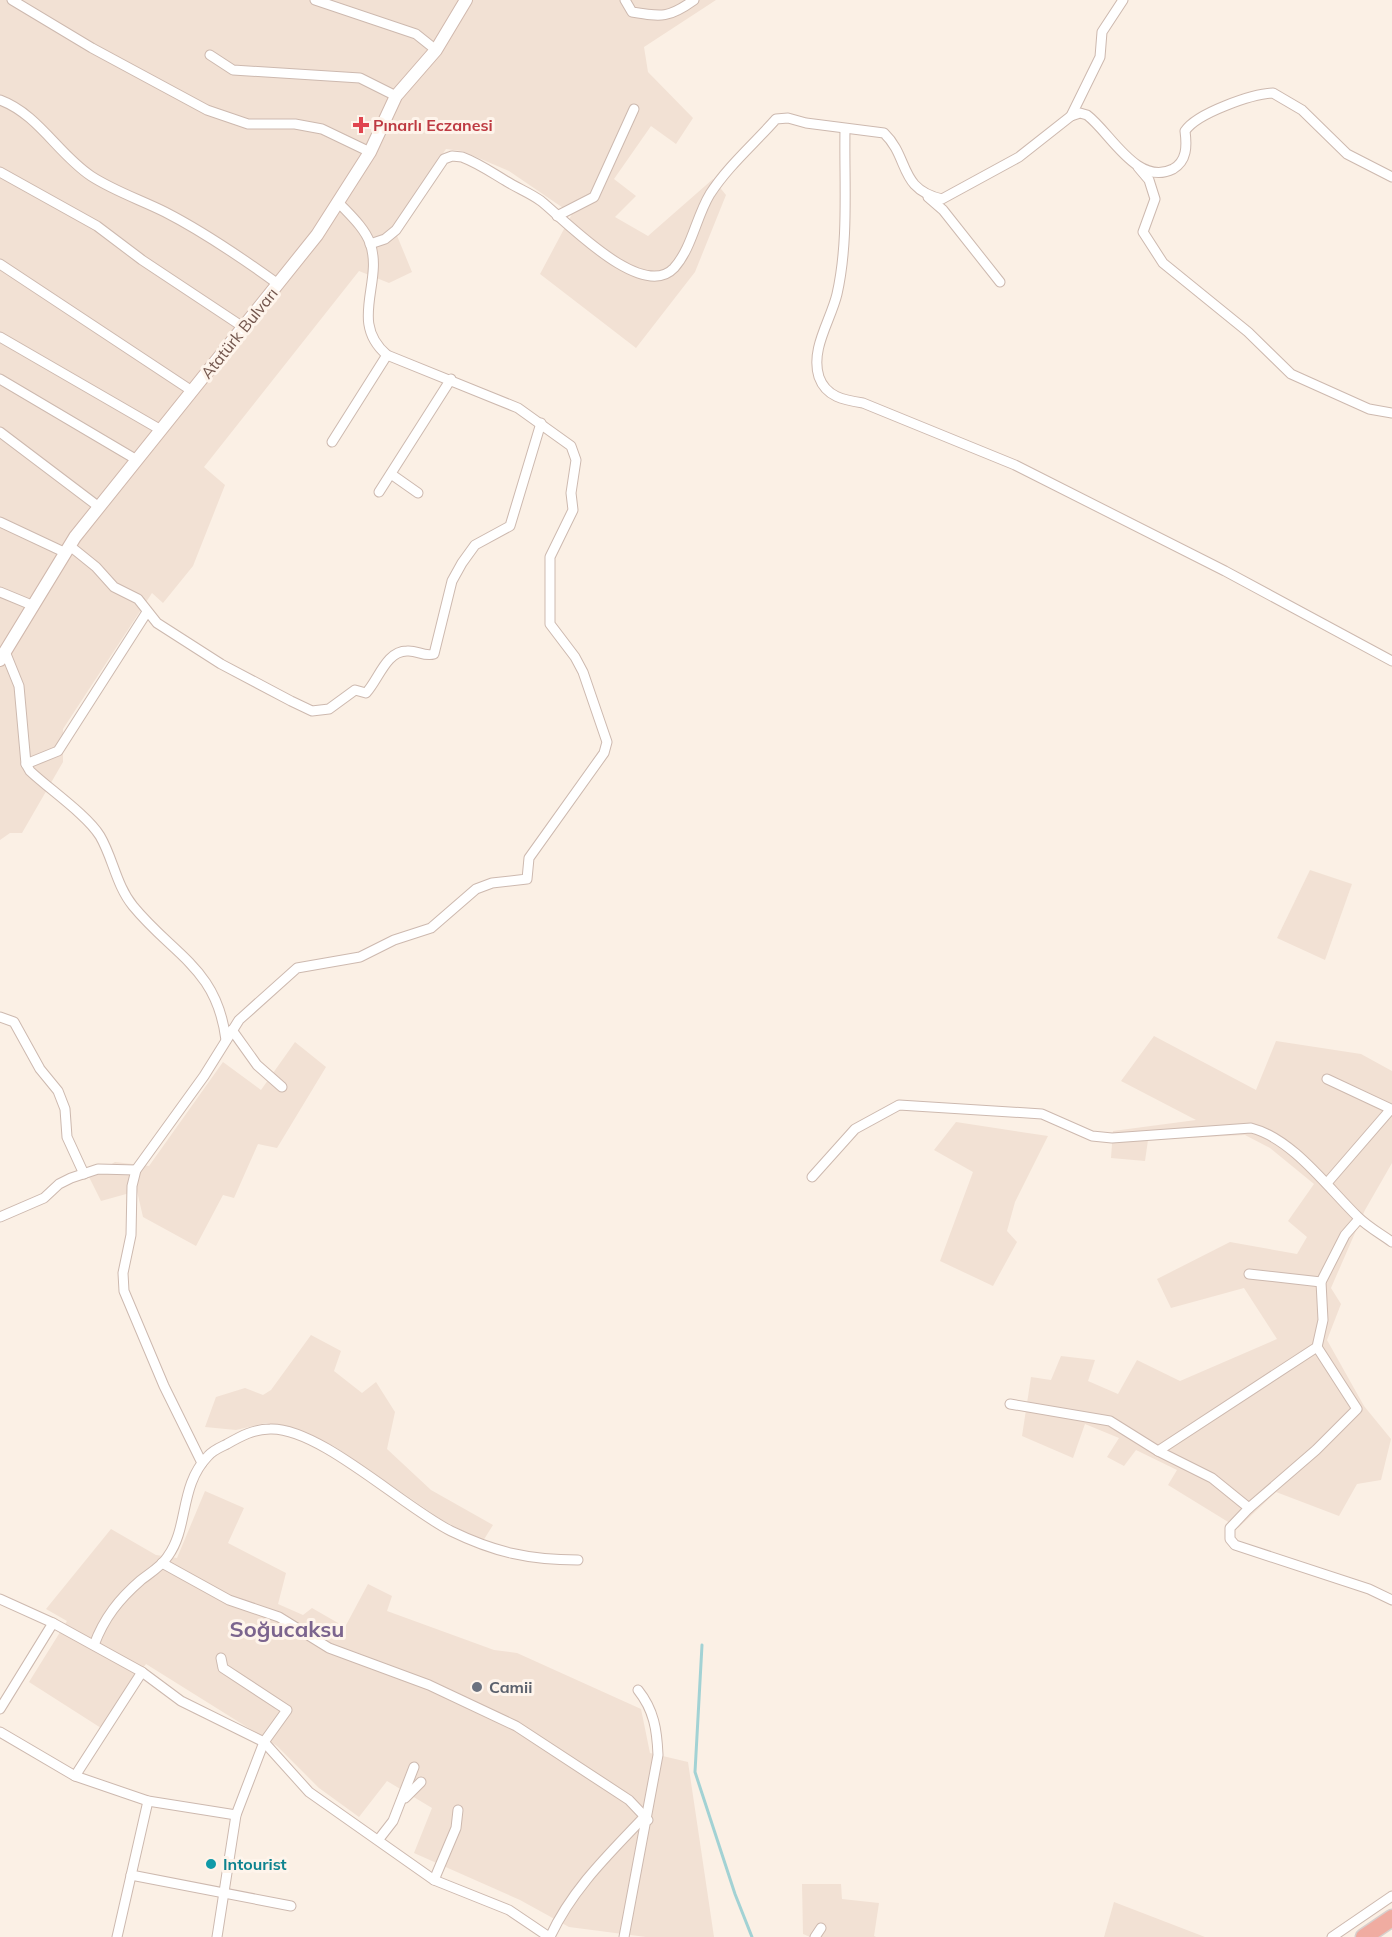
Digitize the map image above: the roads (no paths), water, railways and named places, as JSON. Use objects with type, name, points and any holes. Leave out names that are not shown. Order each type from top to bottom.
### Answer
[{"type":"highway","points":[[1364,1937],[1392,1918]]},
{"type":"street","points":[[12,0],[101,53],[207,110],[248,124],[295,124],[322,129],[370,152]]},
{"type":"street","points":[[315,0],[416,34],[436,50]]},
{"type":"street","name":"Atatürk Bulvarı","points":[[3,657],[68,550],[99,507],[317,235],[370,152],[396,96],[436,50],[466,0]]},
{"type":"street","points":[[624,0],[632,12],[659,17],[674,14],[694,0]]},
{"type":"street","points":[[1071,116],[1100,57],[1101,32],[1123,0]]},
{"type":"street","points":[[210,56],[233,70],[360,78],[396,96]]},
{"type":"street","points":[[1134,163],[1150,171],[1172,170],[1183,159],[1186,150],[1185,132],[1201,117],[1247,99],[1273,93],[1302,110],[1347,154],[1392,177]]},
{"type":"street","points":[[0,100],[14,105],[36,123],[70,161],[94,178],[199,230],[278,285]]},
{"type":"street","points":[[557,216],[594,197],[634,109]]},
{"type":"street","points":[[926,195],[942,199],[999,170],[1071,116],[1080,113],[1087,115],[1134,163],[1154,191],[1155,199],[1143,232],[1163,263],[1248,333],[1291,374],[1369,409],[1392,413]]},
{"type":"street","points":[[370,244],[386,239],[396,230],[444,159],[452,156],[477,163],[541,201],[603,254],[628,269],[648,275],[662,275],[672,270],[681,260],[709,196],[724,175],[776,119],[788,118],[845,129],[884,133],[896,149],[907,177],[943,210],[1000,282]]},
{"type":"street","points":[[845,129],[841,273],[816,361],[822,385],[829,392],[838,399],[863,404],[1015,465],[1225,571],[1392,661]]},
{"type":"street","points":[[0,172],[97,226],[142,260],[243,327]]},
{"type":"street","points":[[202,1463],[164,1386],[124,1291],[123,1272],[131,1235],[132,1186],[136,1170],[239,1020],[297,969],[360,957],[394,940],[431,928],[476,889],[492,883],[527,879],[529,858],[604,753],[607,742],[583,672],[575,657],[550,624],[550,557],[573,510],[571,493],[576,460],[571,446],[518,408],[387,355],[376,346],[367,312],[372,260],[370,244],[361,227],[338,202]]},
{"type":"street","points":[[0,264],[192,392]]},
{"type":"street","points":[[0,337],[161,430]]},
{"type":"street","points":[[333,442],[387,355]]},
{"type":"street","points":[[0,379],[137,460]]},
{"type":"street","points":[[379,492],[451,379]]},
{"type":"street","points":[[0,522],[68,550],[96,567],[114,587],[138,599],[157,623],[221,664],[312,711],[329,710],[355,690],[366,693],[390,658],[398,651],[411,650],[428,656],[434,654],[452,581],[475,545],[510,526],[542,423]]},
{"type":"street","points":[[0,432],[99,507]]},
{"type":"street","points":[[391,474],[418,493]]},
{"type":"street","points":[[0,592],[34,606]]},
{"type":"street","points":[[26,764],[58,751],[147,612]]},
{"type":"street","points":[[3,657],[19,686],[26,764],[30,771],[99,835],[121,888],[132,905],[207,981],[222,1014],[226,1040]]},
{"type":"street","points":[[0,1017],[14,1022],[40,1070],[58,1091],[65,1109],[67,1137],[84,1174]]},
{"type":"street","points":[[232,1030],[257,1065],[282,1087]]},
{"type":"street","points":[[1327,1079],[1391,1109],[1327,1184]]},
{"type":"street","points":[[812,1177],[855,1129],[899,1106],[1042,1114],[1092,1136],[1112,1138],[1251,1128],[1273,1136],[1327,1184],[1359,1219],[1392,1242]]},
{"type":"street","points":[[0,1217],[44,1198],[59,1184],[98,1169],[136,1170]]},
{"type":"street","points":[[1158,1451],[1317,1347],[1323,1320],[1321,1282],[1345,1235],[1359,1219]]},
{"type":"street","points":[[1249,1274],[1321,1282]]},
{"type":"street","points":[[1317,1347],[1357,1409],[1316,1450],[1249,1508],[1230,1528],[1230,1539],[1235,1545],[1369,1589],[1392,1600]]},
{"type":"street","points":[[1010,1404],[1110,1421],[1158,1451],[1212,1478],[1249,1508]]},
{"type":"street","points":[[94,1645],[111,1609],[126,1593],[162,1563],[174,1544],[190,1484],[209,1454],[246,1433],[272,1428],[304,1437],[340,1456],[410,1505],[448,1529],[477,1543],[517,1556],[540,1560],[578,1560]]},
{"type":"street","points":[[162,1563],[229,1600],[279,1617],[329,1648],[390,1669],[508,1722],[629,1800],[647,1818]]},
{"type":"street","points":[[0,1599],[94,1645],[142,1672],[181,1701],[264,1742],[309,1792],[379,1839],[434,1880],[509,1910],[549,1937],[565,1907],[582,1885],[647,1818]]},
{"type":"street","points":[[0,1708],[52,1623]]},
{"type":"street","points":[[217,1937],[236,1815],[264,1742],[282,1719],[286,1707],[230,1674],[223,1668],[221,1658]]},
{"type":"street","points":[[75,1776],[142,1672]]},
{"type":"street","points":[[624,1937],[658,1755],[658,1743],[650,1706],[638,1690]]},
{"type":"street","points":[[0,1732],[75,1776],[148,1801],[236,1815]]},
{"type":"street","points":[[379,1839],[393,1821],[414,1767]]},
{"type":"street","points":[[401,1802],[421,1782]]},
{"type":"street","points":[[117,1937],[148,1801]]},
{"type":"street","points":[[434,1880],[456,1828],[458,1810]]},
{"type":"street","points":[[131,1875],[291,1906]]},
{"type":"street","points":[[1332,1937],[1392,1896]]},
{"type":"street","points":[[815,1937],[821,1928]]},
{"type":"waterway","points":[[702,1645],[695,1772],[735,1894],[752,1937]]},
{"type":"place","name":"Pınarlı Eczanesi","points":[[361,125]]},
{"type":"place","name":"Camii","points":[[477,1687]]},
{"type":"place","name":"Intourist","points":[[211,1864]]},
{"type":"district","name":"Soğucaksu","points":[[287,1629]]}]
